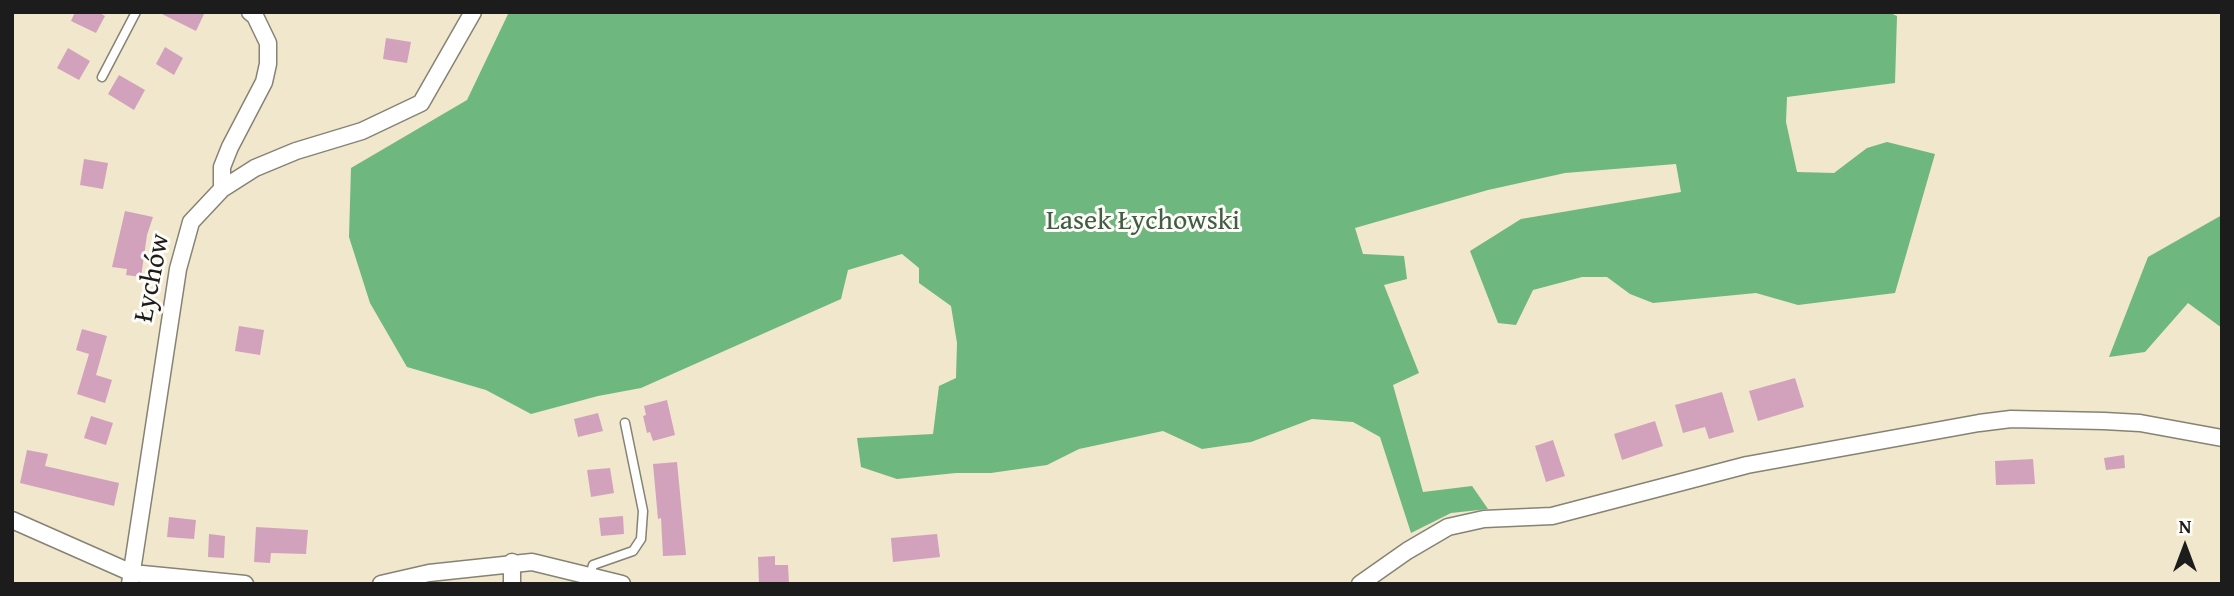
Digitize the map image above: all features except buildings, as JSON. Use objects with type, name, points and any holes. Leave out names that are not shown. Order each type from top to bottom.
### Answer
[{"type":"street","points":[[222,189],[222,167],[264,82],[268,64],[268,43],[255,16],[250,12]]},
{"type":"street","name":"Łychów","points":[[131,578],[178,269],[191,222],[222,189],[255,168],[296,151],[362,131],[421,103],[473,12]]},
{"type":"street","points":[[1360,584],[1407,551],[1448,527],[1484,519],[1552,516],[1747,466],[1979,423],[2011,419],[2140,423],[2222,438]]},
{"type":"street","points":[[12,520],[131,578],[245,584]]},
{"type":"street","points":[[512,562],[512,584]]},
{"type":"street","points":[[381,584],[429,573],[512,562],[532,562],[622,584]]},
{"type":"lane","points":[[102,76],[136,12]]},
{"type":"lane","points":[[590,576],[593,565],[633,551],[641,539],[643,511],[625,423]]},
{"type":"green space","name":"Lasek Łychowski","points":[[509,12],[1888,12],[1897,16],[1895,83],[1787,97],[1786,122],[1797,172],[1834,173],[1867,148],[1887,142],[1935,154],[1895,293],[1798,305],[1756,293],[1653,303],[1630,294],[1607,277],[1582,277],[1533,290],[1516,325],[1498,323],[1470,251],[1521,219],[1681,192],[1676,164],[1565,173],[1488,190],[1355,228],[1363,254],[1404,256],[1407,279],[1384,285],[1419,373],[1393,385],[1423,492],[1472,486],[1488,509],[1451,513],[1411,533],[1380,437],[1353,422],[1312,419],[1251,442],[1202,449],[1163,431],[1079,449],[1047,465],[991,473],[956,473],[897,479],[861,467],[857,438],[933,434],[939,386],[956,378],[957,343],[951,306],[919,283],[919,268],[902,254],[848,270],[841,299],[641,388],[598,396],[531,414],[486,390],[407,367],[370,303],[349,237],[351,168],[467,100]]},
{"type":"green space","points":[[2222,215],[2222,328],[2188,303],[2145,352],[2109,357],[2148,257]]}]
